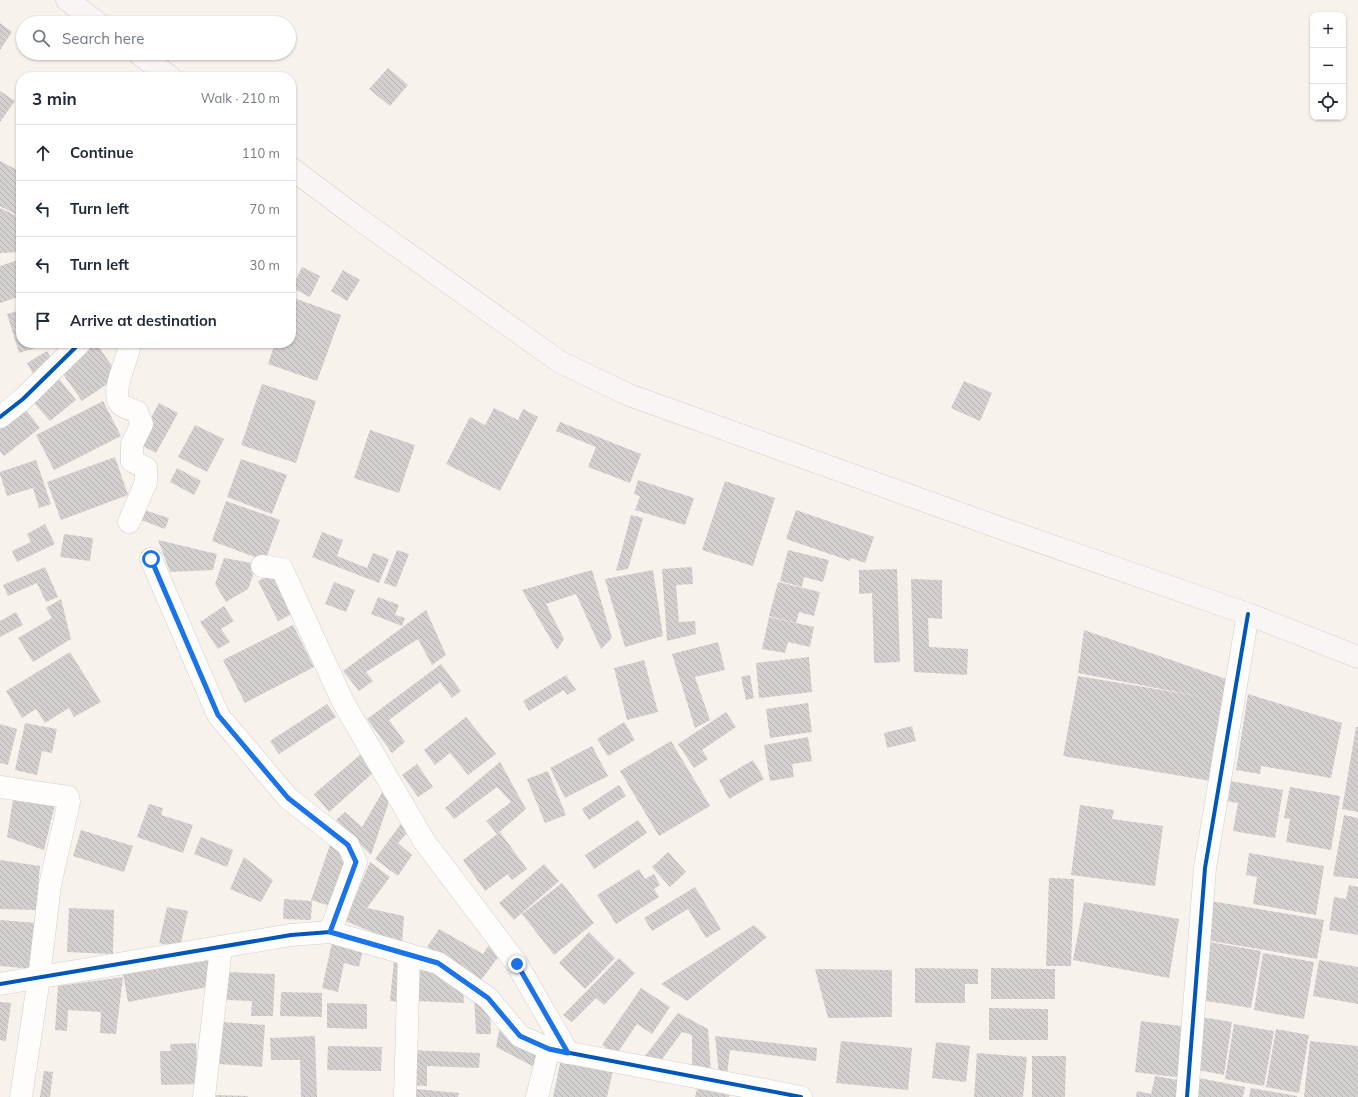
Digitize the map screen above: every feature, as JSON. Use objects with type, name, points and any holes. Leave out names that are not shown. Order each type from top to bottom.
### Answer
[{"type":"main road","points":[[67,0],[89,16]]},
{"type":"main road","points":[[147,60],[163,72]]},
{"type":"main road","points":[[296,172],[359,219],[560,362],[629,395],[999,528],[1248,614],[1358,657]]},
{"type":"street","points":[[0,417],[22,399],[75,348]]},
{"type":"street","points":[[129,348],[118,384],[117,396],[121,404],[137,412],[142,424],[132,444],[132,460],[146,468],[146,482],[129,522]]},
{"type":"street","points":[[151,559],[218,715],[288,798],[348,845],[356,862],[330,932]]},
{"type":"street","points":[[262,566],[282,569],[343,702],[420,834],[517,964],[558,1051],[537,1097]]},
{"type":"street","points":[[1187,1097],[1205,868],[1248,614]]},
{"type":"street","points":[[0,787],[68,797],[69,802],[50,885],[39,978],[20,1097]]},
{"type":"street","points":[[0,984],[291,936],[330,932],[438,963],[488,998],[520,1036],[558,1051],[801,1097]]},
{"type":"street","points":[[204,1097],[221,948]]},
{"type":"street","points":[[404,1097],[409,955]]},
{"type":"building","points":[[0,23],[12,32],[0,50]]},
{"type":"building","points":[[388,68],[408,85],[390,106],[369,89]]},
{"type":"building","points":[[0,91],[15,101],[0,122]]},
{"type":"building","points":[[0,161],[16,169],[16,214],[0,206]]},
{"type":"building","points":[[0,208],[16,216],[16,252],[0,253]]},
{"type":"building","points":[[16,261],[16,298],[0,303],[0,266]]},
{"type":"building","points":[[302,267],[320,276],[310,297],[296,290],[296,280]]},
{"type":"building","points":[[343,270],[360,280],[347,301],[331,291]]},
{"type":"building","points":[[296,299],[341,315],[317,381],[268,364],[273,348],[296,348]]},
{"type":"building","points":[[16,311],[16,343],[7,314]]},
{"type":"building","points":[[17,348],[36,348],[19,353]]},
{"type":"building","points":[[86,348],[99,348],[119,376],[82,401],[58,367]]},
{"type":"building","points":[[47,351],[53,362],[33,374],[27,363]]},
{"type":"building","points":[[56,375],[76,400],[50,421],[29,397]]},
{"type":"building","points":[[964,381],[992,393],[980,421],[951,408]]},
{"type":"building","points":[[262,384],[316,401],[296,463],[241,445]]},
{"type":"building","points":[[103,401],[121,436],[54,470],[36,435]]},
{"type":"building","points":[[159,403],[178,413],[156,453],[137,443]]},
{"type":"building","points":[[22,405],[40,428],[4,456],[0,451],[0,422]]},
{"type":"building","points":[[494,408],[518,420],[523,409],[538,417],[500,491],[446,464],[470,417],[485,425]]},
{"type":"building","points":[[560,422],[641,454],[630,483],[588,467],[596,447],[556,431]]},
{"type":"building","points":[[195,425],[224,439],[207,472],[178,457]]},
{"type":"building","points":[[370,430],[415,445],[399,493],[354,478]]},
{"type":"building","points":[[115,457],[128,495],[61,520],[47,482]]},
{"type":"building","points":[[241,459],[287,475],[272,514],[227,497]]},
{"type":"building","points":[[36,460],[51,504],[39,508],[33,488],[7,496],[0,474],[0,472]]},
{"type":"building","points":[[177,468],[201,481],[194,495],[170,482]]},
{"type":"building","points":[[638,480],[694,498],[685,525],[635,510],[640,496],[634,494]]},
{"type":"building","points":[[725,481],[775,498],[753,566],[702,550]]},
{"type":"building","points":[[226,501],[280,520],[265,561],[212,541]]},
{"type":"building","points":[[144,510],[169,518],[165,529],[141,520]]},
{"type":"building","points":[[796,510],[874,537],[865,563],[851,558],[850,561],[786,539]]},
{"type":"building","points":[[631,515],[643,518],[628,569],[616,571]]},
{"type":"building","points":[[45,524],[55,544],[17,562],[12,551],[31,542],[27,534]]},
{"type":"building","points":[[322,532],[343,540],[337,556],[367,568],[373,553],[389,559],[379,583],[312,557]]},
{"type":"building","points":[[64,534],[93,538],[90,561],[60,557]]},
{"type":"building","points":[[158,540],[217,554],[213,570],[170,572]]},
{"type":"building","points":[[397,550],[409,554],[396,587],[384,583]]},
{"type":"building","points":[[788,550],[829,560],[823,582],[804,577],[802,587],[780,581]]},
{"type":"building","points":[[224,558],[257,564],[248,589],[226,602],[215,584]]},
{"type":"building","points":[[45,567],[58,597],[46,602],[37,583],[8,596],[3,585]]},
{"type":"building","points":[[692,567],[693,584],[676,585],[679,622],[695,621],[696,634],[667,641],[662,569]]},
{"type":"building","points":[[897,569],[900,662],[874,663],[872,593],[859,594],[859,570]]},
{"type":"building","points":[[592,570],[612,638],[601,649],[576,594],[546,604],[564,639],[557,650],[522,590]]},
{"type":"building","points":[[653,570],[663,636],[625,647],[605,579]]},
{"type":"building","points":[[278,571],[298,611],[278,621],[258,581]]},
{"type":"building","points":[[911,579],[942,580],[942,619],[928,618],[929,647],[968,649],[967,675],[914,672]]},
{"type":"building","points":[[334,582],[355,590],[346,612],[325,604]]},
{"type":"building","points":[[778,582],[820,592],[814,616],[799,612],[796,623],[769,616]]},
{"type":"building","points":[[378,597],[399,605],[395,615],[405,618],[402,626],[371,614]]},
{"type":"building","points":[[61,599],[71,639],[33,662],[18,638],[52,618],[46,608]]},
{"type":"building","points":[[224,606],[234,621],[221,629],[230,642],[218,649],[200,622]]},
{"type":"building","points":[[426,610],[446,655],[432,665],[418,639],[366,672],[373,681],[359,691],[343,671]]},
{"type":"building","points":[[16,612],[23,625],[0,637],[0,621]]},
{"type":"building","points":[[769,617],[814,627],[810,647],[788,642],[785,653],[762,649]]},
{"type":"building","points":[[293,625],[314,667],[245,703],[223,660]]},
{"type":"building","points":[[1084,630],[1232,681],[1211,781],[1063,756],[1078,676],[1198,696],[1078,673]]},
{"type":"building","points":[[718,642],[725,670],[695,677],[710,720],[695,728],[672,654]]},
{"type":"building","points":[[70,652],[101,702],[74,717],[69,708],[45,723],[36,709],[22,718],[6,691]]},
{"type":"building","points":[[809,657],[812,692],[759,698],[756,663]]},
{"type":"building","points":[[644,660],[658,712],[627,720],[614,668]]},
{"type":"building","points":[[441,664],[461,691],[452,698],[440,682],[389,720],[405,742],[392,753],[367,719]]},
{"type":"building","points":[[566,675],[576,690],[567,695],[564,690],[529,711],[523,701]]},
{"type":"building","points":[[750,675],[754,698],[746,700],[741,677]]},
{"type":"building","points":[[1248,694],[1342,723],[1331,778],[1261,766],[1260,774],[1236,770]]},
{"type":"building","points":[[808,703],[812,732],[770,738],[766,709]]},
{"type":"building","points":[[327,704],[336,717],[279,754],[270,741]]},
{"type":"building","points":[[726,712],[736,727],[702,750],[708,759],[694,768],[678,744]]},
{"type":"building","points":[[466,717],[496,754],[468,775],[450,753],[435,765],[424,750]]},
{"type":"building","points":[[624,722],[635,740],[608,756],[597,739]]},
{"type":"building","points":[[25,723],[57,729],[52,753],[42,751],[37,775],[15,770]]},
{"type":"building","points":[[0,724],[17,729],[8,765],[0,763]]},
{"type":"building","points":[[912,726],[916,741],[887,748],[884,733]]},
{"type":"building","points":[[1356,727],[1358,727],[1358,812],[1342,809]]},
{"type":"building","points":[[808,737],[812,761],[792,764],[794,777],[770,781],[764,745]]},
{"type":"building","points":[[671,741],[710,806],[659,836],[620,771]]},
{"type":"building","points":[[592,746],[608,776],[565,798],[550,768]]},
{"type":"building","points":[[360,755],[374,772],[329,812],[314,794]]},
{"type":"building","points":[[753,760],[764,779],[729,799],[719,780]]},
{"type":"building","points":[[500,762],[526,809],[497,834],[486,821],[511,802],[497,787],[454,819],[445,808]]},
{"type":"building","points":[[417,764],[433,787],[418,797],[402,775]]},
{"type":"building","points":[[548,771],[566,815],[545,823],[527,779]]},
{"type":"building","points":[[1230,781],[1283,790],[1275,838],[1233,831],[1238,803],[1226,801]]},
{"type":"building","points":[[619,785],[626,796],[589,820],[582,809]]},
{"type":"building","points":[[1290,787],[1340,796],[1331,850],[1286,842],[1290,819],[1284,818]]},
{"type":"building","points":[[383,791],[392,793],[371,855],[336,820],[345,812],[362,827]]},
{"type":"building","points":[[13,800],[55,804],[44,850],[7,837]]},
{"type":"building","points":[[149,804],[163,808],[161,815],[193,825],[183,853],[137,837]]},
{"type":"building","points":[[1080,805],[1114,810],[1112,819],[1163,826],[1155,886],[1071,875]]},
{"type":"building","points":[[1344,815],[1358,818],[1358,879],[1333,876]]},
{"type":"building","points":[[638,820],[647,833],[594,869],[585,855]]},
{"type":"building","points":[[403,821],[410,830],[398,843],[412,855],[398,876],[375,859]]},
{"type":"building","points":[[81,830],[133,846],[124,872],[73,856]]},
{"type":"building","points":[[500,832],[527,869],[512,880],[508,874],[485,891],[463,860]]},
{"type":"building","points":[[201,837],[233,850],[227,867],[194,854]]},
{"type":"building","points":[[331,842],[348,859],[333,907],[311,900]]},
{"type":"building","points":[[668,852],[686,872],[670,887],[652,867]]},
{"type":"building","points":[[1249,853],[1324,866],[1316,915],[1253,904],[1257,877],[1246,875]]},
{"type":"building","points":[[244,857],[273,880],[261,902],[230,889]]},
{"type":"building","points":[[0,860],[40,866],[36,910],[0,909]]},
{"type":"building","points":[[370,862],[390,877],[367,908],[404,916],[402,944],[345,921]]},
{"type":"building","points":[[544,864],[559,881],[514,920],[499,903]]},
{"type":"building","points":[[639,869],[645,879],[654,874],[660,885],[654,889],[659,897],[616,924],[597,895]]},
{"type":"building","points":[[1049,878],[1074,879],[1071,966],[1046,966]]},
{"type":"building","points":[[562,883],[594,923],[554,955],[522,914]]},
{"type":"building","points":[[1349,885],[1358,887],[1358,935],[1329,930],[1334,897],[1346,899]]},
{"type":"building","points":[[695,887],[721,929],[706,938],[688,909],[652,931],[644,918]]},
{"type":"building","points":[[284,899],[312,901],[311,920],[283,919]]},
{"type":"building","points":[[1211,901],[1324,920],[1317,959],[1205,940]]},
{"type":"building","points":[[1084,902],[1179,919],[1169,978],[1073,960]]},
{"type":"building","points":[[167,907],[188,911],[180,947],[159,943]]},
{"type":"building","points":[[69,908],[114,910],[113,954],[67,952]]},
{"type":"building","points":[[0,920],[37,923],[33,969],[0,966]]},
{"type":"building","points":[[754,925],[767,937],[687,1001],[661,984]]},
{"type":"building","points":[[439,929],[483,954],[491,942],[502,952],[481,980],[427,947]]},
{"type":"building","points":[[589,932],[615,958],[585,989],[559,963]]},
{"type":"building","points":[[333,938],[364,945],[359,967],[344,963],[338,992],[322,988]]},
{"type":"building","points":[[1209,942],[1261,951],[1251,1008],[1200,1000]]},
{"type":"building","points":[[207,953],[213,986],[128,1002],[122,968]]},
{"type":"building","points":[[1263,953],[1314,962],[1304,1019],[1254,1010]]},
{"type":"building","points":[[619,958],[635,973],[604,1005],[596,998],[572,1022],[563,1015]]},
{"type":"building","points":[[394,960],[406,961],[402,1002],[390,1001]]},
{"type":"building","points":[[1319,960],[1358,967],[1358,1004],[1313,996]]},
{"type":"building","points":[[418,964],[463,989],[464,1003],[416,1001]]},
{"type":"building","points":[[915,968],[978,969],[978,984],[965,984],[965,1003],[915,1003]]},
{"type":"building","points":[[991,968],[1055,969],[1055,999],[991,999]]},
{"type":"building","points":[[815,969],[892,970],[892,1017],[828,1018]]},
{"type":"building","points":[[227,972],[275,974],[273,1016],[251,1016],[252,1001],[226,1000]]},
{"type":"building","points":[[123,977],[116,1034],[100,1033],[101,1012],[68,1010],[67,1031],[55,1030],[58,986]]},
{"type":"building","points":[[641,988],[670,1007],[652,1034],[637,1024],[616,1055],[602,1045]]},
{"type":"building","points":[[281,992],[322,993],[322,1017],[280,1016]]},
{"type":"building","points":[[474,995],[490,1010],[491,1034],[476,1034]]},
{"type":"building","points":[[0,1002],[11,1003],[6,1041],[0,1040]]},
{"type":"building","points":[[327,1003],[367,1004],[367,1029],[327,1028]]},
{"type":"building","points":[[989,1008],[1048,1009],[1048,1040],[989,1040]]},
{"type":"building","points":[[678,1013],[708,1029],[711,1071],[692,1068],[692,1035],[682,1032],[660,1062],[642,1060]]},
{"type":"building","points":[[1201,1017],[1232,1022],[1224,1075],[1193,1069]]},
{"type":"building","points":[[1141,1021],[1189,1027],[1183,1078],[1135,1072]]},
{"type":"building","points":[[222,1022],[265,1025],[262,1067],[219,1064]]},
{"type":"building","points":[[1234,1024],[1274,1031],[1264,1086],[1225,1079]]},
{"type":"building","points":[[500,1026],[546,1055],[538,1069],[496,1047]]},
{"type":"building","points":[[1276,1029],[1309,1035],[1299,1093],[1266,1087]]},
{"type":"building","points":[[315,1036],[317,1097],[301,1097],[300,1060],[271,1060],[270,1038]]},
{"type":"building","points":[[715,1036],[817,1048],[816,1061],[730,1050],[727,1075],[719,1075]]},
{"type":"building","points":[[841,1041],[912,1048],[908,1090],[836,1083]]},
{"type":"building","points":[[1310,1041],[1358,1046],[1358,1097],[1304,1097]]},
{"type":"building","points":[[936,1042],[970,1046],[966,1082],[932,1078]]},
{"type":"building","points":[[196,1043],[198,1084],[161,1085],[160,1051],[171,1051],[170,1044]]},
{"type":"building","points":[[328,1046],[382,1047],[381,1071],[327,1070]]},
{"type":"building","points":[[409,1050],[480,1053],[479,1068],[427,1066],[427,1086],[408,1085]]},
{"type":"building","points":[[977,1053],[1027,1057],[1023,1097],[974,1097]]},
{"type":"building","points":[[1032,1056],[1066,1056],[1065,1097],[1032,1097]]},
{"type":"building","points":[[561,1059],[613,1070],[607,1097],[553,1097]]},
{"type":"building","points":[[44,1071],[53,1072],[50,1097],[40,1097]]},
{"type":"building","points":[[1155,1076],[1184,1081],[1181,1097],[1136,1097],[1137,1091],[1151,1094]]},
{"type":"building","points":[[1194,1077],[1245,1087],[1243,1097],[1190,1097]]},
{"type":"building","points":[[698,1085],[730,1091],[729,1097],[695,1097]]},
{"type":"building","points":[[1251,1088],[1297,1096],[1297,1097],[1249,1097]]},
{"type":"building","points":[[416,1089],[459,1093],[458,1097],[415,1097]]},
{"type":"building","points":[[216,1095],[248,1096],[248,1097],[216,1097]]},
{"type":"cycle path","points":[[0,417],[23,399],[75,348]]},
{"type":"cycle path","points":[[151,559],[218,715],[288,798],[348,845],[356,862],[330,932]]},
{"type":"cycle path","points":[[1187,1097],[1205,868],[1248,614]]},
{"type":"cycle path","points":[[0,984],[291,935],[330,932],[438,963],[488,998],[520,1036],[549,1049],[801,1097]]},
{"type":"route","points":[[151,559],[218,715],[288,798],[348,845],[356,862],[330,932],[438,963],[488,998],[520,1036],[549,1049],[568,1053],[517,964]]}]
